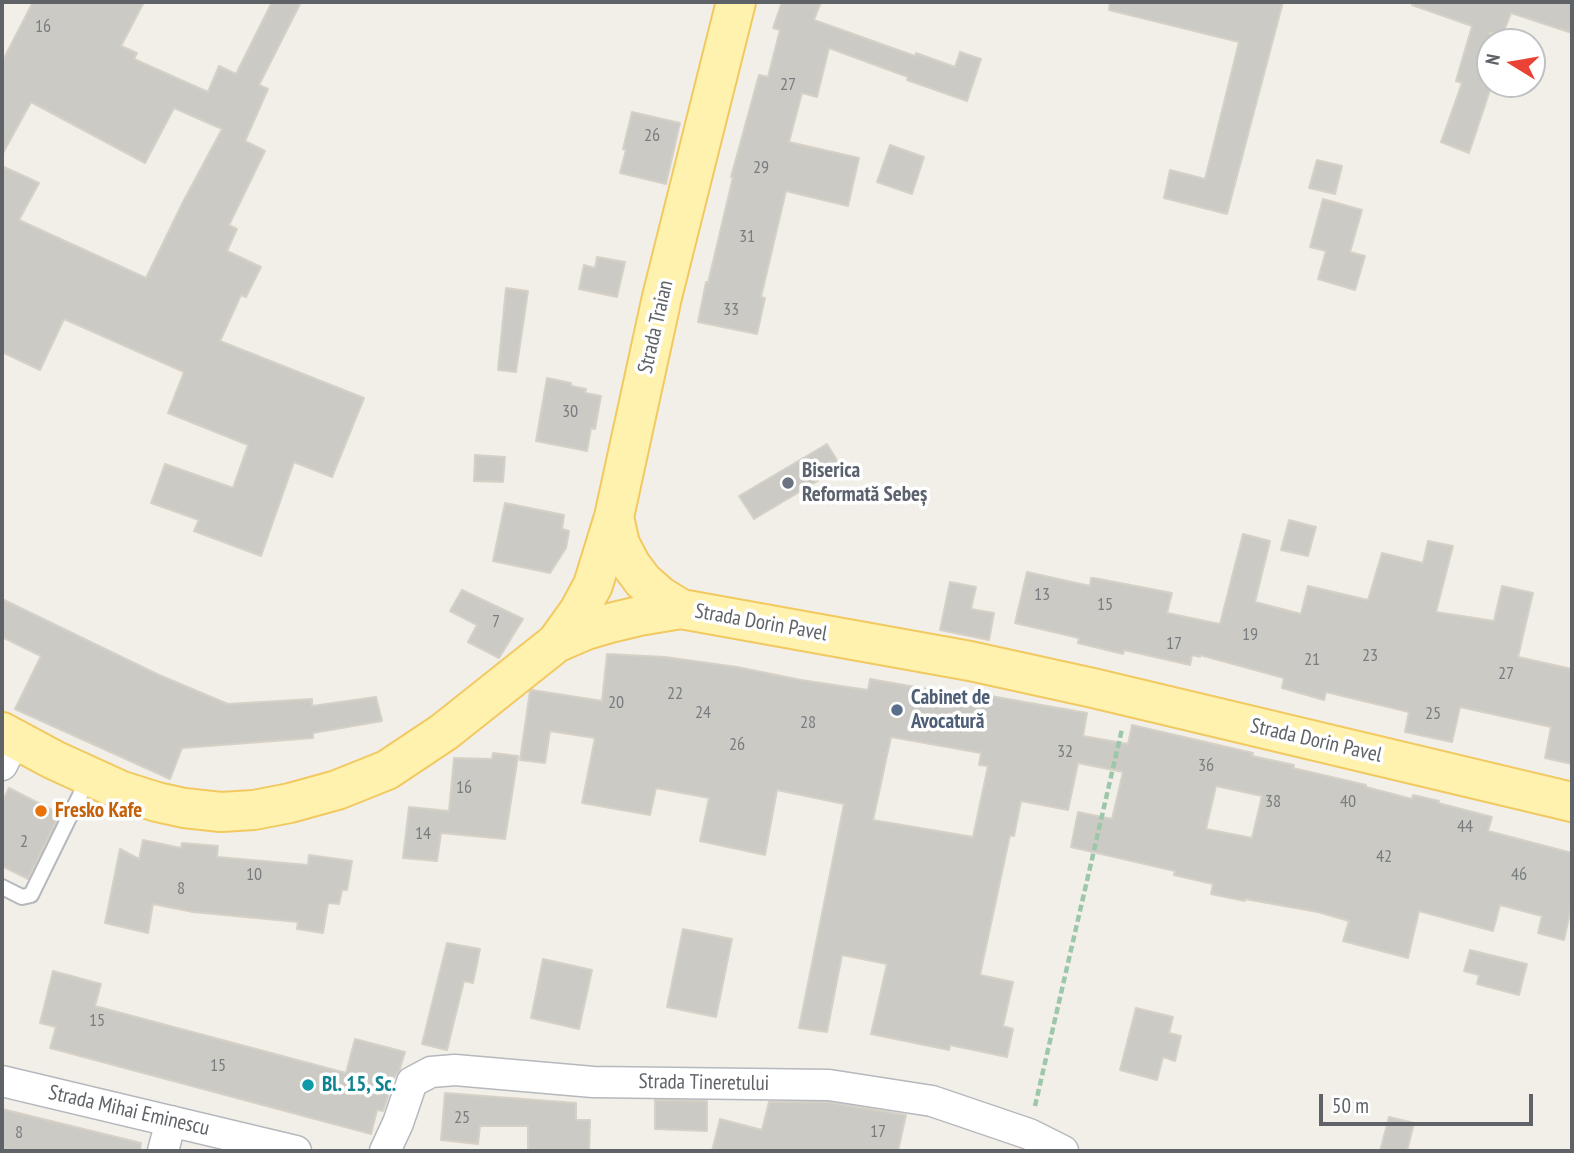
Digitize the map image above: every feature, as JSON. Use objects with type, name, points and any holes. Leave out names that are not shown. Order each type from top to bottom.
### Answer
[{"type":"main road","name":"Strada Traian","points":[[556,643],[579,611],[593,585],[614,517],[663,297],[736,2]]},
{"type":"main road","points":[[614,517],[620,544],[631,565],[643,581],[660,596],[681,609]]},
{"type":"main road","name":"Strada Dorin Pavel","points":[[6,746],[54,760],[122,791],[157,802],[220,812],[254,810],[337,790],[387,770],[443,732],[556,643],[610,623],[681,609],[970,662],[1130,696],[1572,802]]},
{"type":"street","name":"Strada Tineretului","points":[[385,1151],[412,1082],[431,1072],[455,1070],[593,1082],[829,1085],[932,1101],[1028,1134],[1063,1151]]},
{"type":"street","name":"Strada Mihai Eminescu","points":[[2,1081],[296,1151]]},
{"type":"street","points":[[163,1151],[171,1121]]},
{"type":"lane","points":[[2,887],[22,897],[31,895],[89,776]]},
{"type":"path","points":[[1028,1134],[1130,696]]},
{"type":"building","points":[[33,2],[144,2],[121,46],[137,53],[134,59],[208,92],[219,66],[236,74],[272,2],[301,2],[259,85],[268,89],[245,141],[265,151],[229,225],[237,229],[227,251],[261,267],[246,297],[241,295],[220,341],[364,398],[332,477],[294,462],[261,556],[194,531],[199,520],[151,503],[165,464],[233,488],[248,445],[168,413],[184,372],[64,319],[40,370],[2,352],[2,166],[39,183],[19,220],[146,278],[222,129],[174,108],[145,163],[31,102],[2,155],[2,62]]},
{"type":"building","points":[[782,2],[821,2],[814,20],[915,56],[916,53],[955,67],[960,52],[981,59],[967,101],[829,48],[817,97],[802,93],[789,142],[859,158],[848,206],[786,191],[761,297],[765,298],[757,334],[698,322],[731,177],[759,75],[768,77],[780,30],[773,28]]},
{"type":"building","points":[[1110,2],[1283,2],[1227,214],[1164,198],[1170,170],[1205,179],[1239,42],[1109,10]]},
{"type":"building","points":[[1413,2],[1572,2],[1572,33],[1511,13],[1505,28],[1476,28],[1476,98],[1487,98],[1469,153],[1441,142],[1462,83],[1456,81],[1472,26],[1412,5]]},
{"type":"building","points":[[632,112],[680,123],[666,184],[620,173]]},
{"type":"building","points":[[890,145],[924,157],[912,194],[877,182]]},
{"type":"building","points":[[1317,160],[1342,166],[1335,194],[1309,188]]},
{"type":"building","points":[[1323,199],[1362,210],[1350,252],[1365,256],[1355,290],[1318,279],[1326,251],[1310,247]]},
{"type":"building","points":[[597,257],[625,262],[617,297],[579,289],[584,265],[595,268]]},
{"type":"building","points":[[506,288],[528,291],[516,372],[498,370]]},
{"type":"building","points":[[547,378],[571,383],[571,386],[586,389],[585,393],[601,396],[595,429],[591,428],[587,451],[536,441]]},
{"type":"building","name":"Biserica Reformată Sebeș","points":[[827,444],[841,467],[754,519],[739,496]]},
{"type":"building","points":[[475,455],[505,457],[503,482],[474,481]]},
{"type":"building","points":[[505,503],[564,515],[562,529],[569,531],[566,548],[550,573],[493,561]]},
{"type":"building","points":[[1289,520],[1316,527],[1308,556],[1281,550]]},
{"type":"building","points":[[1243,534],[1270,541],[1255,602],[1301,614],[1308,586],[1368,600],[1382,553],[1423,563],[1428,541],[1453,546],[1436,612],[1494,621],[1502,586],[1533,593],[1518,657],[1572,669],[1572,764],[1545,758],[1551,727],[1460,707],[1452,742],[1405,732],[1409,712],[1326,692],[1324,700],[1282,688],[1284,678],[1200,655],[1192,655],[1190,665],[1124,650],[1123,654],[1078,643],[1079,638],[1015,623],[1027,572],[1090,586],[1091,578],[1094,578],[1172,593],[1167,613],[1220,624]]},
{"type":"building","points":[[950,582],[976,587],[971,609],[994,613],[989,640],[940,630]]},
{"type":"building","points":[[462,590],[523,619],[499,658],[468,642],[477,625],[450,611]]},
{"type":"building","points":[[2,599],[159,675],[228,704],[312,699],[312,706],[376,697],[382,721],[313,733],[313,738],[182,748],[170,779],[15,709],[41,656],[2,637]]},
{"type":"building","points":[[607,654],[665,657],[868,690],[870,679],[984,699],[985,695],[1087,713],[1083,736],[1128,744],[1132,725],[1253,753],[1252,756],[1294,765],[1293,768],[1412,799],[1413,795],[1439,801],[1438,803],[1492,817],[1488,831],[1572,853],[1572,904],[1564,940],[1538,933],[1542,916],[1500,905],[1493,931],[1419,911],[1408,958],[1343,941],[1349,921],[1318,912],[1211,894],[1213,884],[1174,875],[1175,871],[1071,847],[1078,812],[1112,819],[1123,772],[1078,763],[1068,810],[1021,801],[1014,836],[1010,835],[980,975],[1013,982],[1003,1026],[1013,1029],[1007,1057],[950,1045],[949,1050],[871,1034],[887,964],[842,955],[827,1032],[799,1028],[844,804],[777,790],[765,855],[700,841],[709,798],[656,788],[650,815],[582,803],[595,738],[550,731],[545,763],[520,760],[530,691],[602,701]],"holes":[[[891,737],[981,753],[979,765],[988,766],[973,837],[873,820]],[[1216,786],[1262,796],[1252,838],[1206,829]]]},
{"type":"building","points":[[493,753],[518,756],[505,839],[441,833],[437,861],[403,858],[409,807],[449,811],[454,758],[492,759]]},
{"type":"building","points":[[9,788],[60,814],[28,879],[2,866],[2,802]]},
{"type":"building","points":[[143,840],[181,848],[182,843],[218,846],[217,857],[308,865],[309,855],[352,861],[347,890],[342,890],[339,904],[328,903],[323,933],[297,929],[298,922],[193,912],[153,904],[148,933],[105,923],[120,849],[139,859]]},
{"type":"building","points":[[683,929],[732,939],[716,1017],[667,1007]]},
{"type":"building","points":[[447,943],[480,949],[473,983],[464,981],[447,1050],[422,1044]]},
{"type":"building","points":[[1470,950],[1527,964],[1519,995],[1477,984],[1479,975],[1464,971]]},
{"type":"building","points":[[543,959],[592,970],[579,1029],[531,1018]]},
{"type":"building","points":[[53,971],[101,984],[95,1006],[346,1073],[355,1039],[405,1052],[383,1111],[377,1110],[371,1134],[50,1048],[56,1027],[40,1023]]},
{"type":"building","points":[[1136,1008],[1173,1017],[1169,1033],[1181,1036],[1175,1061],[1163,1057],[1157,1080],[1120,1070]]},
{"type":"building","points":[[445,1093],[576,1103],[576,1120],[590,1120],[589,1151],[528,1151],[528,1126],[480,1126],[478,1144],[441,1140]]},
{"type":"building","points":[[655,1100],[707,1101],[707,1131],[655,1129]]},
{"type":"building","points":[[769,1102],[828,1102],[906,1115],[898,1151],[712,1151],[720,1119],[762,1130]]},
{"type":"building","points":[[2,1109],[141,1143],[140,1151],[2,1151]]},
{"type":"building","points":[[1389,1117],[1414,1123],[1407,1151],[1380,1151]]},
{"type":"place","name":"Biserica Reformată Sebeș","points":[[788,483]]},
{"type":"place","name":"Cabinet de Avocatură","points":[[897,710]]},
{"type":"place","name":"Fresko Kafe","points":[[41,811]]},
{"type":"place","name":"Bl. 15, Sc.","points":[[308,1085]]}]
